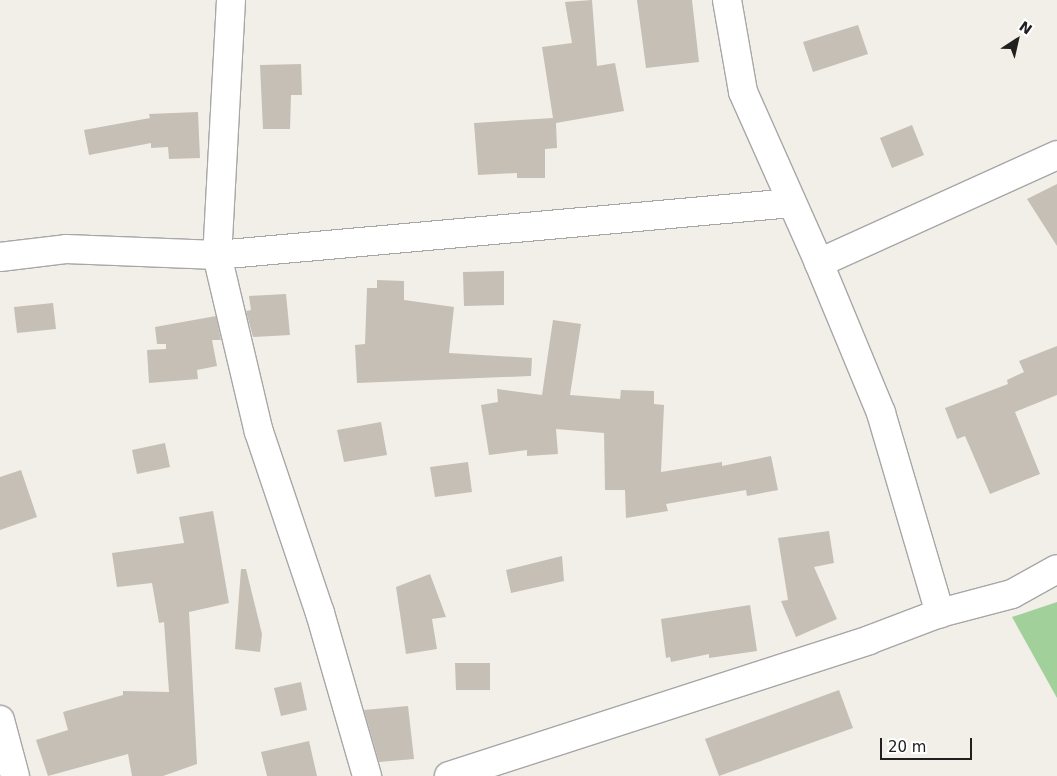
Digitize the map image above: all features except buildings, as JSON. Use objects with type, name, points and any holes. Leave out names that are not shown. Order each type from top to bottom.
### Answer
[{"type":"street","points":[[231,0],[217,255],[259,432],[320,613],[367,776]]},
{"type":"street","points":[[727,0],[742,92],[819,263],[881,413],[940,613]]},
{"type":"street","points":[[819,263],[1057,155]]},
{"type":"street","points":[[0,257],[66,249],[217,255],[792,203]]},
{"type":"street","points":[[449,776],[860,643],[940,613],[1012,594],[1057,569]]},
{"type":"street","points":[[0,720],[15,776]]},
{"type":"green space","points":[[1057,602],[1057,698],[1012,617]]}]
